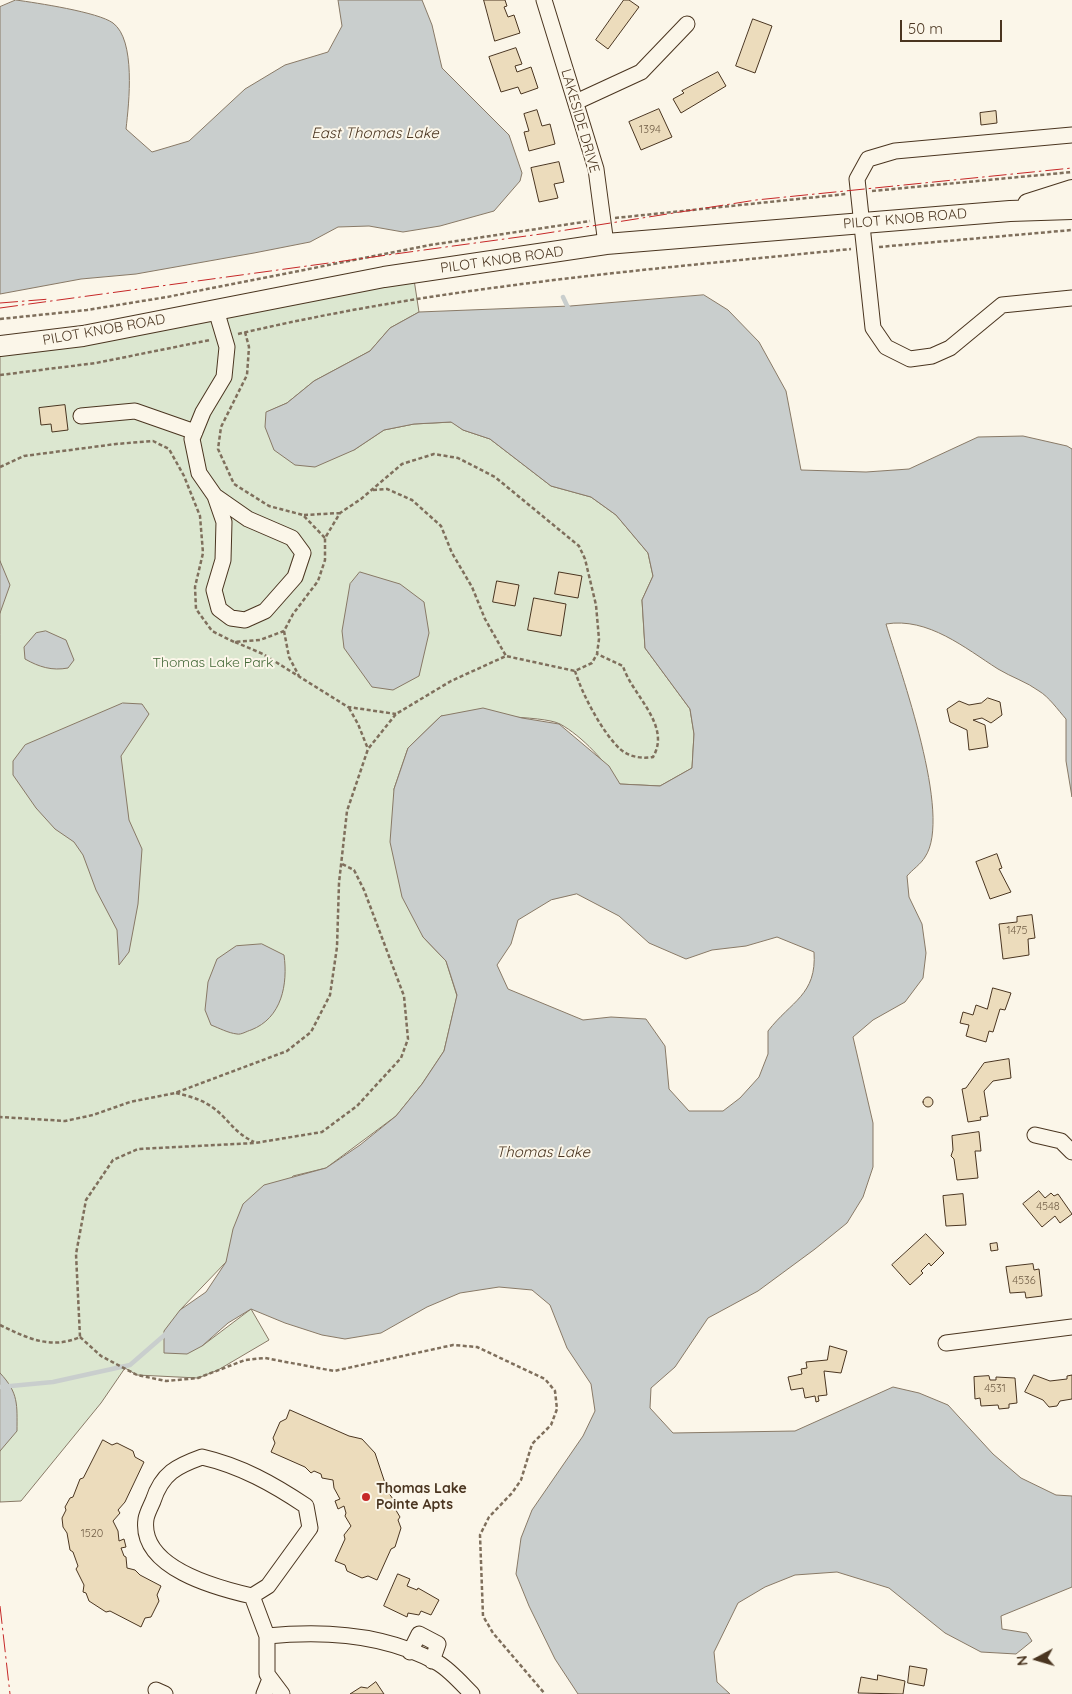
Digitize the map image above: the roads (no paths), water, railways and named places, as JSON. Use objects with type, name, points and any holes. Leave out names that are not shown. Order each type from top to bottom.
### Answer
[{"type":"main road","name":"PILOT KNOB ROAD","points":[[1010,211],[1072,190]]},
{"type":"main road","name":"PILOT KNOB ROAD","points":[[0,346],[83,336],[384,277],[606,244],[1010,211],[1072,209]]},
{"type":"street","name":"LAKESIDE DRIVE","points":[[544,0],[596,169],[606,244]]},
{"type":"street","points":[[576,102],[641,72],[687,24]]},
{"type":"street","points":[[1072,135],[895,151],[868,159],[857,179],[863,223],[872,328],[886,347],[910,358],[932,356],[950,348],[1002,305],[1072,298]]},
{"type":"street","points":[[215,496],[248,519],[292,538],[302,553],[294,577],[265,610],[245,620],[231,618],[219,609],[214,590],[223,560],[224,522],[215,496],[199,473],[192,439],[203,412],[224,377],[226,347],[216,310]]},
{"type":"street","points":[[81,416],[135,411],[195,432]]},
{"type":"street","points":[[1035,1135],[1061,1142],[1072,1152]]},
{"type":"street","points":[[946,1343],[1072,1327]]},
{"type":"street","points":[[202,1458],[227,1463],[278,1487],[306,1506],[310,1528],[268,1586],[252,1596],[218,1588],[182,1572],[158,1555],[148,1539],[146,1519],[154,1497],[165,1478],[177,1466],[202,1458]]},
{"type":"street","points":[[252,1596],[267,1636],[267,1674],[282,1694]]},
{"type":"street","points":[[267,1636],[321,1634],[383,1640],[439,1664],[472,1694]]},
{"type":"street","points":[[264,1694],[270,1679]]},
{"type":"water","name":"East Thomas Lake","points":[[16,0],[94,15],[113,23],[120,31],[128,57],[129,89],[126,129],[152,152],[189,141],[245,89],[285,65],[328,52],[342,26],[338,0],[422,0],[432,25],[442,68],[509,135],[522,173],[520,181],[494,211],[440,226],[403,232],[369,226],[338,227],[310,242],[136,274],[81,279],[0,294],[0,7]]},
{"type":"water","name":"Thomas Lake","points":[[704,295],[728,310],[759,342],[786,391],[801,470],[866,472],[909,469],[978,437],[1023,436],[1067,446],[1072,449],[1072,797],[1066,761],[1066,719],[1046,697],[1034,688],[998,669],[945,636],[917,625],[902,623],[886,624],[921,743],[929,778],[933,810],[932,837],[925,857],[907,876],[909,897],[922,924],[926,953],[923,978],[905,1002],[873,1020],[853,1037],[873,1123],[873,1167],[863,1197],[847,1223],[758,1291],[708,1318],[675,1367],[651,1388],[650,1408],[673,1433],[795,1431],[893,1387],[919,1393],[948,1405],[993,1454],[1021,1478],[1056,1495],[1072,1496],[1072,1587],[1001,1616],[1002,1629],[1027,1633],[1032,1641],[1016,1654],[981,1652],[945,1633],[889,1588],[837,1572],[795,1575],[765,1587],[738,1603],[714,1652],[717,1682],[730,1694],[578,1694],[555,1659],[529,1606],[516,1574],[521,1538],[532,1510],[583,1436],[595,1411],[591,1384],[567,1348],[550,1305],[532,1290],[499,1287],[460,1293],[427,1307],[381,1333],[345,1339],[322,1335],[251,1309],[228,1323],[202,1346],[187,1354],[164,1353],[164,1331],[180,1310],[206,1292],[226,1262],[233,1229],[243,1204],[264,1185],[326,1168],[360,1145],[396,1116],[422,1084],[444,1051],[457,995],[446,961],[423,937],[402,897],[390,842],[394,789],[408,748],[441,716],[483,708],[522,718],[559,724],[609,766],[620,784],[660,786],[692,768],[694,734],[690,709],[645,648],[642,600],[653,576],[648,553],[616,515],[591,497],[551,486],[490,439],[463,430],[451,422],[414,424],[384,430],[354,450],[315,467],[295,465],[274,450],[265,427],[266,412],[287,403],[314,381],[370,351],[390,328],[419,312],[570,306]],"holes":[[[577,894],[619,916],[649,943],[686,959],[712,950],[746,946],[777,937],[814,952],[814,967],[807,988],[768,1031],[768,1054],[759,1077],[740,1098],[723,1111],[689,1111],[669,1089],[665,1046],[646,1019],[611,1017],[583,1020],[508,989],[497,965],[511,944],[518,920],[551,900]]]},
{"type":"water","points":[[0,561],[10,585],[0,613]]},
{"type":"water","points":[[360,572],[400,584],[424,602],[429,633],[419,676],[393,690],[372,687],[344,648],[342,631],[350,584]]},
{"type":"water","points":[[46,631],[66,640],[74,660],[68,668],[46,668],[25,659],[24,647],[36,633]]},
{"type":"water","points":[[123,703],[142,704],[149,714],[121,756],[129,820],[142,849],[138,904],[129,952],[119,965],[117,930],[96,890],[83,855],[74,842],[55,829],[36,808],[13,775],[13,761],[25,745]]},
{"type":"water","points":[[262,944],[284,955],[285,977],[281,999],[276,1009],[261,1025],[240,1034],[230,1033],[211,1025],[205,1010],[208,982],[217,959],[236,946]]},
{"type":"water","points":[[0,1373],[14,1393],[17,1406],[17,1431],[0,1451]]},
{"type":"waterway","points":[[563,297],[570,312]]},
{"type":"waterway","points":[[0,1387],[53,1382],[130,1365],[168,1332]]},
{"type":"place","name":"Thomas Lake Pointe Apts","points":[[366,1497]]},
{"type":"park label","name":"Thomas Lake Park","points":[[213,663]]}]
